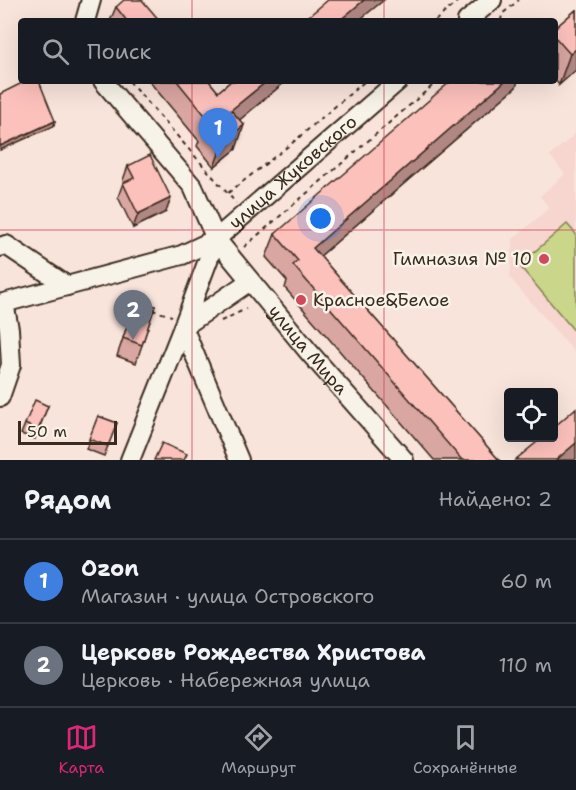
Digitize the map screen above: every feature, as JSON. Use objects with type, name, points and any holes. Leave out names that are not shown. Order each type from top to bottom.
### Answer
[{"type":"street","points":[[86,18],[92,0]]},
{"type":"street","points":[[471,18],[492,0]]},
{"type":"street","name":"улица Мира","points":[[106,84],[194,187],[216,240],[308,351],[404,460]]},
{"type":"street","name":"улица Жуковского","points":[[216,240],[395,84]]},
{"type":"street","points":[[0,397],[11,365],[9,329],[2,304],[182,255],[216,240]]},
{"type":"street","points":[[130,460],[178,320],[216,240]]},
{"type":"street","points":[[0,247],[6,245],[67,286]]},
{"type":"street","points":[[178,320],[250,281]]},
{"type":"street","points":[[178,320],[239,460]]},
{"type":"path","points":[[438,18],[459,0]]},
{"type":"path","points":[[501,18],[502,14],[519,0]]},
{"type":"path","points":[[132,84],[262,232],[435,84]]},
{"type":"path","points":[[228,193],[291,144],[361,84]]},
{"type":"path","points":[[152,310],[178,320]]},
{"type":"shaded area","name":"Гимназия № 10","points":[[576,133],[576,354],[510,278],[513,239],[549,208],[540,196],[565,174],[550,156]]},
{"type":"green space","points":[[567,224],[576,234],[576,333],[519,265]]},
{"type":"building","points":[[124,0],[142,0],[157,18],[125,18],[116,7]]},
{"type":"building","points":[[328,0],[364,0],[343,18],[307,18]]},
{"type":"building","points":[[576,10],[576,49],[570,54],[558,40],[558,25]]},
{"type":"building","points":[[20,84],[40,84],[55,121],[0,146],[0,94]]},
{"type":"building","points":[[179,84],[211,84],[218,92],[227,84],[263,84],[231,110],[244,125],[223,143],[205,122],[209,120]]},
{"type":"building","points":[[448,84],[502,84],[313,248],[499,460],[462,460],[293,265],[298,261],[275,234]]},
{"type":"building","points":[[150,155],[171,198],[138,214],[123,183],[134,178],[128,166]]},
{"type":"building","points":[[136,300],[155,306],[142,345],[123,338]]},
{"type":"building","points":[[35,400],[48,406],[38,430],[25,424]]},
{"type":"building","points":[[576,408],[576,443],[556,460],[515,460],[537,442],[558,442],[558,424]]},
{"type":"building","points":[[98,416],[117,423],[108,446],[89,439]]},
{"type":"building","points":[[162,443],[187,454],[184,460],[154,460]]},
{"type":"place","name":"Ozon","points":[[218,158]]},
{"type":"place","name":"Гимназия № 10","points":[[544,259]]},
{"type":"place","name":"Красное&Белое","points":[[301,300]]},
{"type":"place","name":"Церковь Рождества Христова","points":[[133,340]]}]
